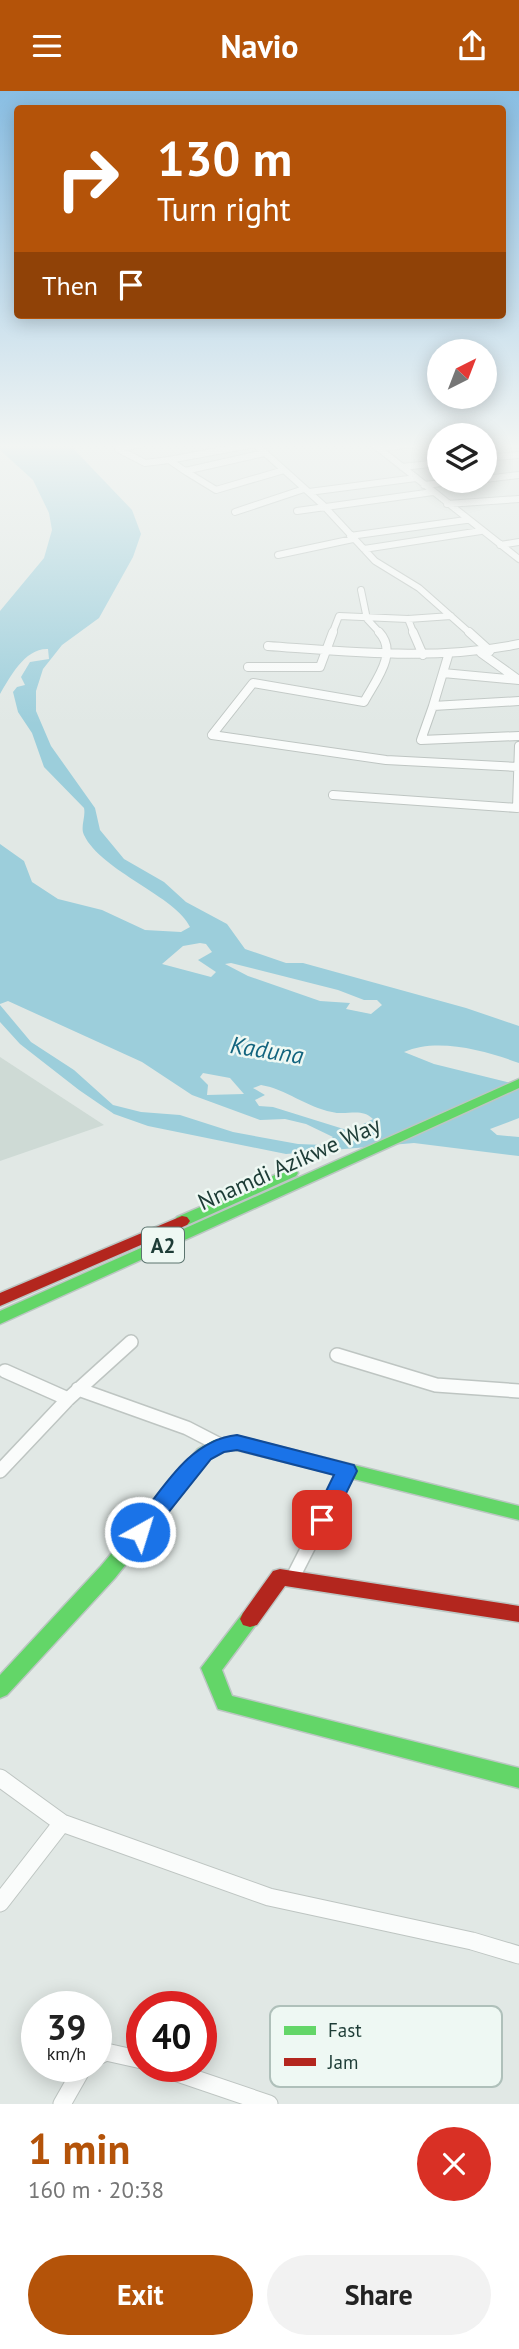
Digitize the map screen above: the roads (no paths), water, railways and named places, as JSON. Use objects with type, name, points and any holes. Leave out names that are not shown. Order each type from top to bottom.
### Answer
[{"type":"main road","name":"Nnamdi Azikwe Way","points":[[0,1318],[519,1070]]},
{"type":"main road","name":"Nnamdi Azikwe Way","points":[[0,1300],[519,1083]]},
{"type":"main road","points":[[0,1689],[108,1572],[204,1454],[220,1445],[237,1443],[519,1513]]},
{"type":"main road","points":[[519,1614],[280,1577],[270,1595],[221,1651],[211,1668],[225,1703],[519,1778]]},
{"type":"street","points":[[278,555],[359,537]]},
{"type":"street","points":[[363,549],[442,537]]},
{"type":"street","points":[[489,537],[519,559]]},
{"type":"street","points":[[352,538],[375,561],[419,588],[517,679]]},
{"type":"street","points":[[500,545],[519,542]]},
{"type":"street","points":[[361,590],[368,619],[386,639],[388,653],[364,702],[253,683],[212,735],[386,760],[518,771]]},
{"type":"street","points":[[248,667],[320,667],[340,617],[451,617]]},
{"type":"street","points":[[408,619],[424,655]]},
{"type":"street","points":[[268,646],[449,656],[486,652],[519,643]]},
{"type":"street","points":[[449,656],[421,740],[519,736]]},
{"type":"street","points":[[443,673],[517,679]]},
{"type":"street","points":[[433,706],[519,701]]},
{"type":"street","points":[[333,795],[518,808],[519,746]]},
{"type":"street","points":[[0,1471],[73,1394],[131,1342]]},
{"type":"street","points":[[337,1355],[436,1385],[519,1391]]},
{"type":"street","points":[[5,1371],[187,1428],[220,1445]]},
{"type":"street","points":[[293,1577],[347,1471]]},
{"type":"street","points":[[0,1778],[62,1823],[269,1897],[472,1941],[519,1955]]},
{"type":"street","points":[[0,1903],[62,1823]]},
{"type":"street","points":[[62,2104],[74,2082]]},
{"type":"street","points":[[204,2082],[269,2104]]},
{"type":"water","name":"Kaduna","points":[[50,537],[140,537],[133,557],[99,618],[62,645],[43,669],[36,691],[36,711],[51,746],[95,808],[100,830],[124,859],[164,882],[186,902],[227,924],[245,949],[286,963],[303,963],[466,1008],[519,1026],[519,1063],[462,1047],[432,1046],[404,1052],[434,1064],[519,1085],[519,1118],[490,1129],[497,1135],[519,1137],[519,1156],[414,1143],[286,1154],[148,1126],[114,1114],[79,1090],[20,1044],[0,1022],[0,1005],[31,1042],[74,1070],[113,1105],[141,1112],[180,1115],[233,1132],[298,1144],[324,1145],[333,1137],[306,1124],[285,1119],[260,1120],[192,1095],[142,1062],[8,1001],[0,1004],[0,844],[24,861],[32,882],[58,899],[102,910],[145,930],[181,932],[190,927],[170,905],[93,848],[83,832],[84,808],[44,767],[32,733],[18,712],[13,692],[17,687],[25,685],[21,677],[30,662],[49,659],[48,649],[32,653],[25,658],[0,694],[0,611],[44,558]],"holes":[[[206,944],[212,952],[198,960],[216,972],[211,977],[162,964],[183,946]],[[231,963],[338,990],[364,1000],[377,1000],[382,1005],[371,1014],[346,1009],[350,1003],[320,1001],[248,976],[225,964]],[[203,1073],[230,1078],[244,1094],[207,1095],[208,1085],[200,1077]],[[261,1085],[323,1110],[364,1113],[373,1119],[350,1131],[273,1107],[259,1106],[255,1100],[265,1095],[253,1088]]]}]
